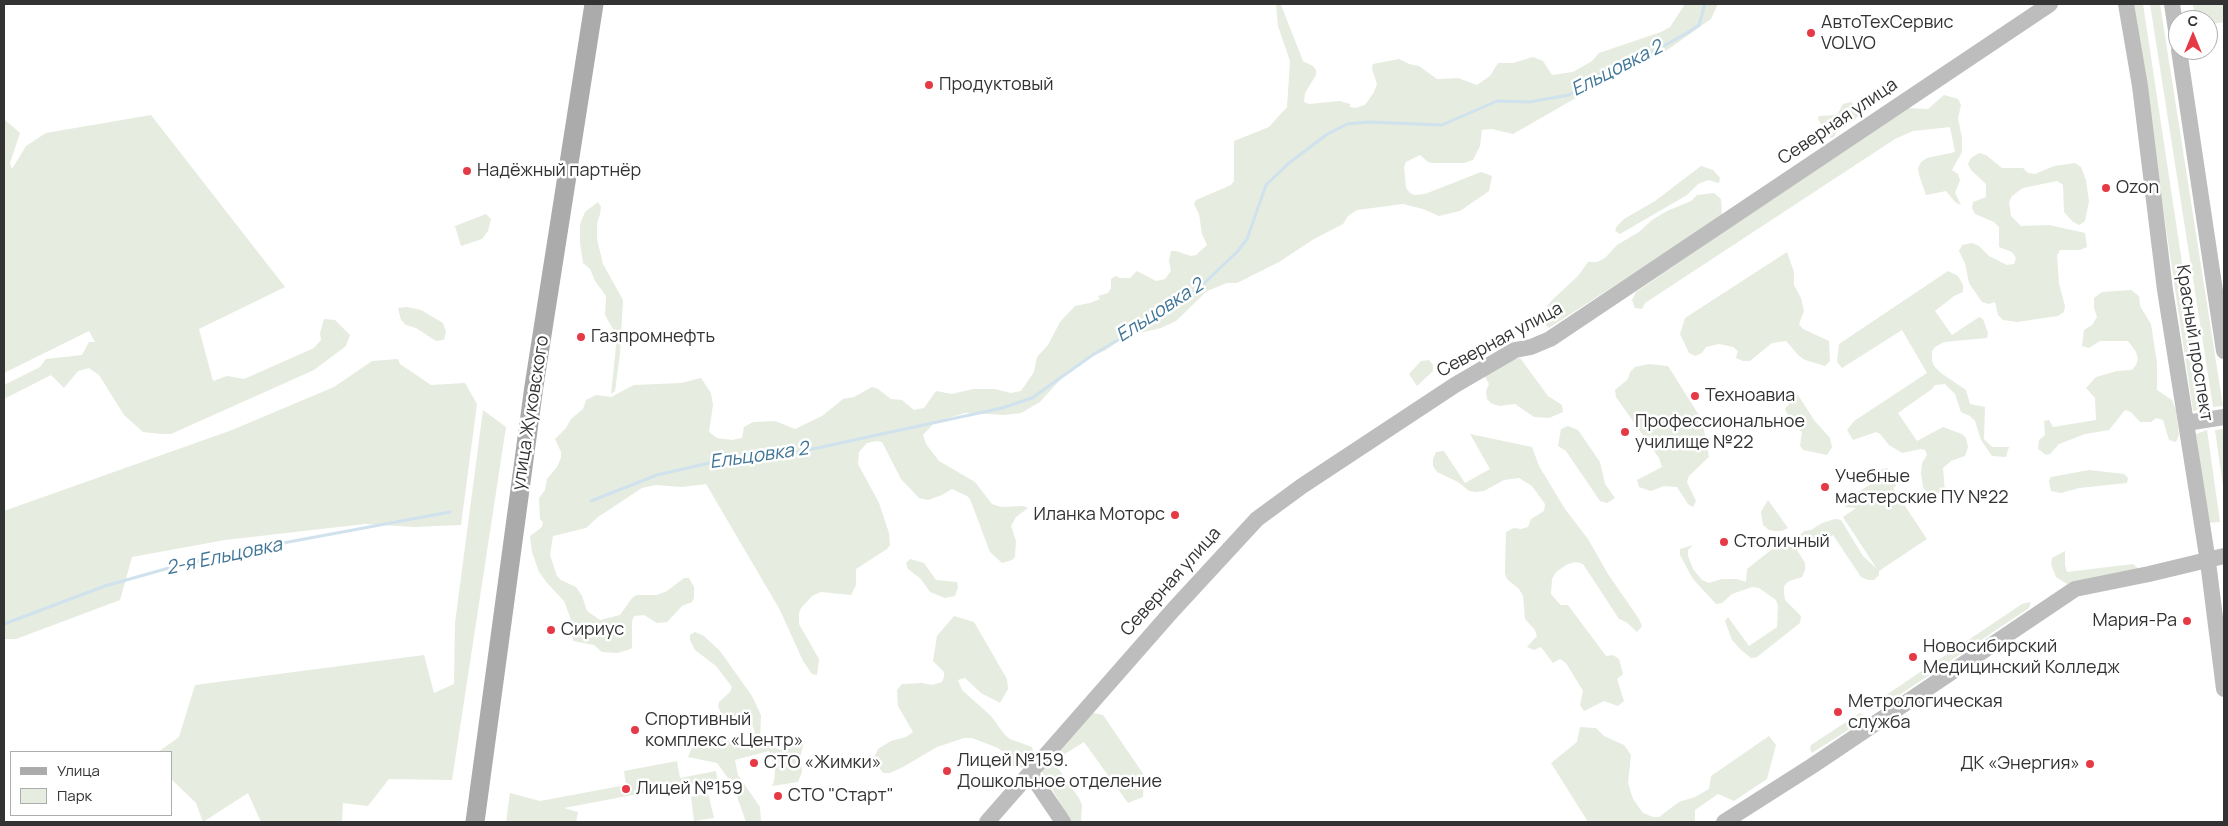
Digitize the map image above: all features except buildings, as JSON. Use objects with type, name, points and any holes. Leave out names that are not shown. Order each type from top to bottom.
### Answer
[{"type":"main road","name":"улица Жуковского","points":[[475,822],[532,404],[594,4]]},
{"type":"street","name":"Северная улица","points":[[986,822],[1172,610],[1257,519],[1302,486],[1455,385],[1516,350],[1550,340],[2050,4]]},
{"type":"street","name":"Красный проспект","points":[[2126,4],[2140,86],[2165,290],[2208,562],[2224,688]]},
{"type":"street","name":"Красный проспект","points":[[2180,60],[2224,352]]},
{"type":"street","points":[[2186,423],[2224,418]]},
{"type":"street","points":[[1724,822],[1812,766],[2074,589],[2208,562],[2224,556]]},
{"type":"street","points":[[1030,773],[1063,822]]},
{"type":"green space","points":[[1276,4],[1281,5],[1303,61],[1313,66],[1316,70],[1316,75],[1305,93],[1304,102],[1309,104],[1340,101],[1350,104],[1350,107],[1355,108],[1365,105],[1374,92],[1377,84],[1372,69],[1373,64],[1399,59],[1419,66],[1437,79],[1458,78],[1477,85],[1490,76],[1498,63],[1513,63],[1533,57],[1543,61],[1552,75],[1573,72],[1592,61],[1599,53],[1661,32],[1670,27],[1685,4],[1718,4],[1711,19],[1663,53],[1642,60],[1513,134],[1492,129],[1482,130],[1480,146],[1473,160],[1464,163],[1433,163],[1428,162],[1420,155],[1406,162],[1404,167],[1406,188],[1415,195],[1425,194],[1481,172],[1492,176],[1489,191],[1460,211],[1439,216],[1423,209],[1403,204],[1357,210],[1348,216],[1343,224],[1314,239],[1279,262],[1237,283],[1227,283],[1207,291],[1176,321],[1161,328],[1123,337],[1106,350],[1082,361],[1068,371],[1040,402],[1021,413],[1005,415],[965,413],[935,422],[923,435],[926,444],[939,461],[975,482],[992,504],[1001,507],[1023,506],[1028,508],[1016,517],[1011,526],[1016,541],[1015,557],[1012,560],[1002,563],[990,552],[970,499],[967,496],[952,489],[928,500],[919,498],[901,479],[882,442],[867,443],[859,452],[858,464],[879,503],[889,533],[890,545],[887,549],[856,569],[856,585],[851,595],[821,592],[812,596],[801,608],[799,624],[819,659],[817,675],[812,674],[803,661],[780,610],[706,484],[682,487],[656,485],[642,488],[598,517],[586,528],[553,536],[550,555],[557,576],[576,587],[582,596],[587,611],[600,620],[620,615],[632,598],[637,595],[657,595],[667,591],[684,578],[689,578],[694,587],[692,602],[682,606],[667,622],[657,623],[644,615],[634,616],[632,621],[632,648],[628,650],[617,653],[602,652],[594,645],[573,641],[570,617],[564,601],[539,572],[532,552],[530,536],[542,527],[543,522],[540,519],[539,498],[545,490],[547,479],[557,467],[561,458],[561,452],[555,439],[566,428],[571,419],[583,409],[586,400],[596,395],[611,397],[634,385],[681,383],[701,378],[711,393],[713,405],[709,432],[717,438],[732,440],[742,438],[744,427],[753,422],[775,421],[795,429],[822,416],[843,399],[854,397],[872,387],[878,389],[891,399],[902,400],[914,410],[924,408],[936,391],[952,394],[973,389],[995,389],[1011,393],[1021,391],[1034,372],[1037,357],[1048,345],[1060,322],[1075,306],[1100,299],[1098,296],[1108,293],[1111,288],[1111,279],[1116,276],[1130,278],[1137,271],[1156,281],[1165,279],[1171,271],[1169,261],[1171,251],[1191,256],[1196,255],[1207,245],[1202,234],[1199,214],[1194,204],[1196,200],[1231,185],[1234,181],[1234,141],[1269,127],[1287,107],[1290,61],[1278,26]]},
{"type":"green space","points":[[2133,4],[2143,4],[2204,409],[2193,411]]},
{"type":"green space","points":[[2150,4],[2160,4],[2223,406],[2213,407]]},
{"type":"green space","points":[[2193,4],[2224,4],[2224,22],[2218,23],[2218,10],[2194,10]]},
{"type":"green space","points":[[1944,95],[1958,99],[1961,105],[1958,118],[1962,138],[1962,152],[1952,170],[1958,174],[1960,180],[1955,193],[1961,205],[1955,202],[1946,191],[1926,195],[1918,168],[1921,162],[1927,158],[1955,152],[1950,127],[1913,131],[1895,139],[1645,303],[1642,309],[1635,308],[1632,300],[1636,292],[1878,126],[1907,108],[1928,109]]},
{"type":"green space","points":[[1851,102],[1860,113],[1854,121],[1840,126],[1834,137],[1831,138],[1818,119],[1819,116],[1837,115],[1843,104]]},
{"type":"green space","points":[[151,115],[285,287],[199,329],[213,381],[227,376],[244,379],[314,348],[321,340],[320,333],[324,319],[335,320],[350,335],[346,346],[314,370],[171,434],[143,432],[124,415],[99,375],[89,368],[78,371],[64,388],[51,375],[4,399],[4,385],[40,367],[46,359],[82,355],[89,342],[95,342],[89,331],[4,373],[4,119],[20,133],[10,163],[12,169],[26,146],[46,133]]},
{"type":"green space","points":[[1979,153],[1986,155],[2002,168],[2023,168],[2028,173],[2035,174],[2054,166],[2075,163],[2081,167],[2086,180],[2089,201],[2085,221],[2079,225],[2073,222],[2064,212],[2063,185],[2057,181],[2023,188],[2012,196],[2009,202],[2011,216],[2021,226],[2049,225],[2085,233],[2087,247],[2080,250],[2060,250],[2057,256],[2059,284],[2065,306],[2064,312],[2058,316],[2017,322],[2003,320],[1998,315],[1995,302],[1989,304],[1982,302],[1969,283],[1965,263],[1959,251],[1962,245],[1972,243],[1979,246],[1989,256],[2007,265],[2014,264],[2016,258],[2012,252],[1999,247],[1999,227],[1994,222],[1975,214],[1972,208],[1973,202],[1986,197],[1986,184],[1971,170],[1968,164],[1971,158]]},
{"type":"green space","points":[[1701,166],[1713,170],[1720,178],[1719,183],[1708,180],[1698,184],[1687,195],[1620,234],[1615,231],[1624,219],[1655,201]]},
{"type":"green space","points":[[1714,193],[1721,199],[1722,216],[1549,328],[1543,323],[1541,315],[1551,301],[1578,276],[1588,262],[1597,262],[1605,258],[1617,245],[1639,232],[1652,220],[1667,211],[1691,201],[1697,195]]},
{"type":"green space","points":[[598,202],[601,207],[597,224],[597,239],[603,264],[623,300],[620,354],[615,391],[611,394],[617,336],[605,315],[606,296],[595,281],[590,269],[583,263],[580,243],[580,224],[585,212]]},
{"type":"green space","points":[[486,214],[491,219],[488,231],[482,239],[461,246],[455,226]]},
{"type":"green space","points":[[1787,252],[1794,272],[1794,285],[1801,298],[1804,311],[1799,324],[1803,329],[1829,341],[1830,361],[1825,366],[1805,360],[1786,341],[1772,343],[1750,361],[1736,358],[1738,351],[1733,347],[1719,344],[1706,347],[1702,353],[1695,356],[1689,353],[1680,334],[1685,318]]},
{"type":"green space","points":[[1948,271],[1958,276],[1963,285],[1963,292],[1954,296],[1935,311],[1952,335],[1979,317],[1983,319],[1988,333],[1987,338],[1944,342],[1932,351],[1932,361],[1941,373],[1966,390],[1970,404],[1985,407],[1984,439],[1992,447],[2009,447],[2006,457],[1992,456],[1981,440],[1975,421],[1970,416],[1961,412],[1955,394],[1945,384],[1935,385],[1898,413],[1917,441],[1943,427],[1962,434],[1966,438],[1968,447],[1965,456],[1951,461],[1943,468],[1945,493],[1930,493],[1925,491],[1923,487],[1921,473],[1922,463],[1927,455],[1925,450],[1921,449],[1902,453],[1889,445],[1876,432],[1853,440],[1847,430],[1854,421],[1927,373],[1902,330],[1842,368],[1837,362],[1839,344]]},
{"type":"green space","points":[[2131,290],[2139,296],[2140,306],[2151,324],[2157,363],[2157,390],[2172,400],[2176,410],[2179,435],[2176,442],[2169,440],[2163,420],[2156,418],[2151,422],[2140,422],[2131,412],[2125,410],[2109,430],[2085,434],[2059,444],[2050,454],[2046,455],[2038,449],[2039,440],[2045,435],[2044,421],[2049,420],[2053,427],[2096,420],[2095,398],[2086,388],[2096,377],[2117,371],[2132,370],[2136,365],[2138,359],[2136,352],[2128,341],[2100,341],[2089,348],[2082,346],[2084,330],[2092,325],[2097,317],[2094,308],[2094,298],[2102,292]]},
{"type":"green space","points":[[407,307],[421,310],[443,323],[446,332],[444,340],[436,341],[416,328],[406,325],[401,320],[398,308]]},
{"type":"green space","points":[[1520,358],[1548,396],[1562,405],[1563,412],[1549,418],[1534,417],[1515,404],[1500,406],[1492,404],[1487,399],[1486,391],[1489,384],[1484,375],[1505,360]]},
{"type":"green space","points":[[398,359],[400,364],[431,385],[465,383],[477,404],[461,525],[414,527],[365,524],[225,540],[132,557],[120,600],[16,639],[4,639],[4,511],[232,430],[334,387],[372,361]]},
{"type":"green space","points":[[1429,360],[1433,365],[1433,371],[1417,386],[1409,374],[1421,361]]},
{"type":"green space","points":[[1649,364],[1668,366],[1702,420],[1709,457],[1689,476],[1687,482],[1696,501],[1693,507],[1688,504],[1677,487],[1664,486],[1651,491],[1639,487],[1637,480],[1662,467],[1659,458],[1616,397],[1615,390],[1628,379],[1630,372],[1635,367]]},
{"type":"green space","points":[[1798,395],[1814,420],[1830,438],[1832,447],[1827,455],[1803,450],[1800,446],[1802,432],[1794,426],[1785,409],[1794,397]]},
{"type":"green space","points":[[483,410],[506,427],[452,780],[389,779],[368,806],[343,803],[342,822],[261,822],[248,793],[203,822],[196,803],[172,780],[172,751],[159,751],[179,737],[195,685],[424,655],[434,693],[454,684],[455,623]]},
{"type":"green space","points":[[1568,426],[1578,430],[1600,462],[1605,484],[1615,498],[1607,503],[1600,501],[1566,451],[1558,446],[1561,429]]},
{"type":"green space","points":[[2224,429],[2224,493],[2215,430]]},
{"type":"green space","points":[[2207,430],[2220,522],[2208,523],[2196,434]]},
{"type":"green space","points":[[1470,434],[1532,447],[1539,466],[1565,509],[1588,539],[1608,574],[1639,619],[1642,626],[1637,632],[1626,622],[1619,619],[1583,564],[1576,562],[1568,564],[1556,572],[1552,579],[1551,594],[1556,600],[1561,605],[1568,605],[1606,656],[1613,655],[1619,659],[1623,674],[1617,679],[1624,701],[1618,706],[1604,701],[1584,711],[1580,705],[1583,691],[1566,663],[1560,659],[1553,663],[1541,647],[1534,650],[1527,647],[1537,636],[1535,630],[1525,619],[1523,596],[1519,589],[1507,579],[1505,573],[1506,532],[1514,528],[1528,527],[1531,519],[1544,511],[1545,504],[1532,486],[1519,478],[1504,480],[1484,491],[1476,492],[1469,491],[1458,482],[1437,472],[1433,466],[1433,459],[1436,452],[1444,451],[1465,483],[1490,469]]},
{"type":"green space","points":[[1887,468],[1895,480],[1896,486],[1893,488],[1927,539],[1879,571],[1879,575],[1874,580],[1868,580],[1861,577],[1833,535],[1814,548],[1809,548],[1800,535],[1804,531],[1811,530],[1822,523],[1835,519],[1841,520],[1863,556],[1877,569],[1843,517],[1856,508],[1845,507],[1850,497],[1874,482],[1880,470]]},
{"type":"green space","points":[[2089,470],[2124,474],[2128,478],[2127,483],[2079,488],[2061,493],[2051,491],[2049,481],[2051,477]]},
{"type":"green space","points":[[1768,500],[1788,528],[1782,531],[1775,531],[1769,530],[1763,525],[1761,512]]},
{"type":"green space","points":[[1780,543],[1794,545],[1805,563],[1802,577],[1789,581],[1784,586],[1785,600],[1801,616],[1800,623],[1757,657],[1751,658],[1732,640],[1725,621],[1728,617],[1749,646],[1777,627],[1778,606],[1776,600],[1759,588],[1752,587],[1732,594],[1722,603],[1716,604],[1693,579],[1680,555],[1680,549],[1693,545],[1688,550],[1688,556],[1693,569],[1702,580],[1709,583],[1722,579],[1737,579],[1746,582],[1747,569]]},
{"type":"green space","points":[[2065,551],[2067,572],[2133,564],[2139,569],[2134,573],[2067,584],[2056,577],[2051,564],[2052,558]]},
{"type":"green space","points":[[910,559],[924,563],[936,580],[957,582],[958,587],[955,596],[945,598],[930,592],[921,579],[908,569],[906,563]]},
{"type":"green space","points":[[2031,602],[2029,608],[1889,702],[1884,701],[1886,695],[2022,604]]},
{"type":"green space","points":[[954,616],[974,622],[1007,679],[1008,689],[1000,703],[981,693],[965,678],[958,680],[962,690],[991,716],[1005,735],[1010,739],[1032,747],[1034,755],[1026,767],[1019,768],[1012,765],[998,748],[972,738],[964,738],[937,747],[890,773],[883,773],[873,760],[878,749],[891,741],[906,737],[913,732],[898,706],[897,690],[902,684],[922,683],[932,685],[942,682],[944,672],[933,661],[937,636]]},
{"type":"green space","points":[[695,632],[704,636],[720,651],[752,696],[761,715],[760,740],[771,741],[777,749],[782,750],[798,740],[804,742],[799,762],[802,772],[798,782],[772,786],[775,770],[769,751],[735,760],[738,775],[760,807],[761,822],[746,822],[733,785],[717,763],[688,757],[697,736],[704,738],[708,734],[724,740],[747,743],[752,741],[755,732],[753,727],[740,717],[735,716],[731,720],[726,721],[718,707],[719,702],[730,692],[732,687],[716,666],[695,650],[690,640],[690,635]]},
{"type":"green space","points":[[1090,712],[1103,715],[1144,775],[1143,797],[1128,803],[1084,742],[1058,758],[1058,768],[1082,805],[1081,822],[1071,822],[1041,770]]},
{"type":"green space","points":[[1860,713],[1867,718],[1812,753],[1811,745]]},
{"type":"green space","points":[[1580,727],[1596,728],[1604,736],[1624,745],[1631,755],[1628,783],[1633,799],[1643,813],[1653,817],[1659,817],[1679,802],[1695,797],[1709,789],[1711,776],[1769,736],[1776,745],[1767,779],[1734,801],[1718,794],[1695,810],[1695,822],[1588,822],[1551,763],[1577,742]]},
{"type":"green space","points":[[677,761],[680,778],[716,771],[717,779],[564,808],[578,812],[576,822],[506,822],[510,793],[540,801],[626,785],[624,771]]},
{"type":"green space","points":[[708,793],[714,818],[694,821],[691,797]]},
{"type":"waterway","name":"Ельцовка 2","points":[[591,501],[657,475],[718,461],[771,458],[1002,408],[1032,398],[1094,354],[1163,314],[1196,291],[1237,252],[1247,239],[1266,185],[1289,163],[1326,135],[1347,124],[1368,122],[1442,125],[1497,101],[1529,102],[1569,95],[1606,70],[1630,58],[1655,51],[1699,25],[1705,4]]},
{"type":"waterway","name":"2-я Ельцовка","points":[[4,624],[105,586],[176,566],[256,548],[450,512]]},
{"type":"place","name":"АвтоТехСервис VOLVO","points":[[1811,33]]},
{"type":"place","name":"Продуктовый","points":[[929,85]]},
{"type":"place","name":"Надёжный партнёр","points":[[467,171]]},
{"type":"place","name":"Ozon","points":[[2106,188]]},
{"type":"place","name":"Газпромнефть","points":[[581,337]]},
{"type":"place","name":"Техноавиа","points":[[1695,396]]},
{"type":"place","name":"Профессиональное училище №22","points":[[1625,432]]},
{"type":"place","name":"Учебные мастерские ПУ №22","points":[[1825,487]]},
{"type":"place","name":"Иланка Моторс","points":[[1175,515]]},
{"type":"place","name":"Столичный","points":[[1724,542]]},
{"type":"place","name":"Мария-Ра","points":[[2187,621]]},
{"type":"place","name":"Сириус","points":[[551,630]]},
{"type":"place","name":"Новосибирский Медицинский Колледж","points":[[1913,657]]},
{"type":"place","name":"Метрологическая служба","points":[[1838,712]]},
{"type":"place","name":"Спортивный комплекс «Центр»","points":[[635,730]]},
{"type":"place","name":"СТО «Жимки»","points":[[754,763]]},
{"type":"place","name":"ДК «Энергия»","points":[[2090,764]]},
{"type":"place","name":"Лицей №159. Дошкольное отделение","points":[[947,771]]},
{"type":"place","name":"Лицей №159","points":[[626,789]]},
{"type":"place","name":"СТО \"Старт\"","points":[[778,796]]}]
